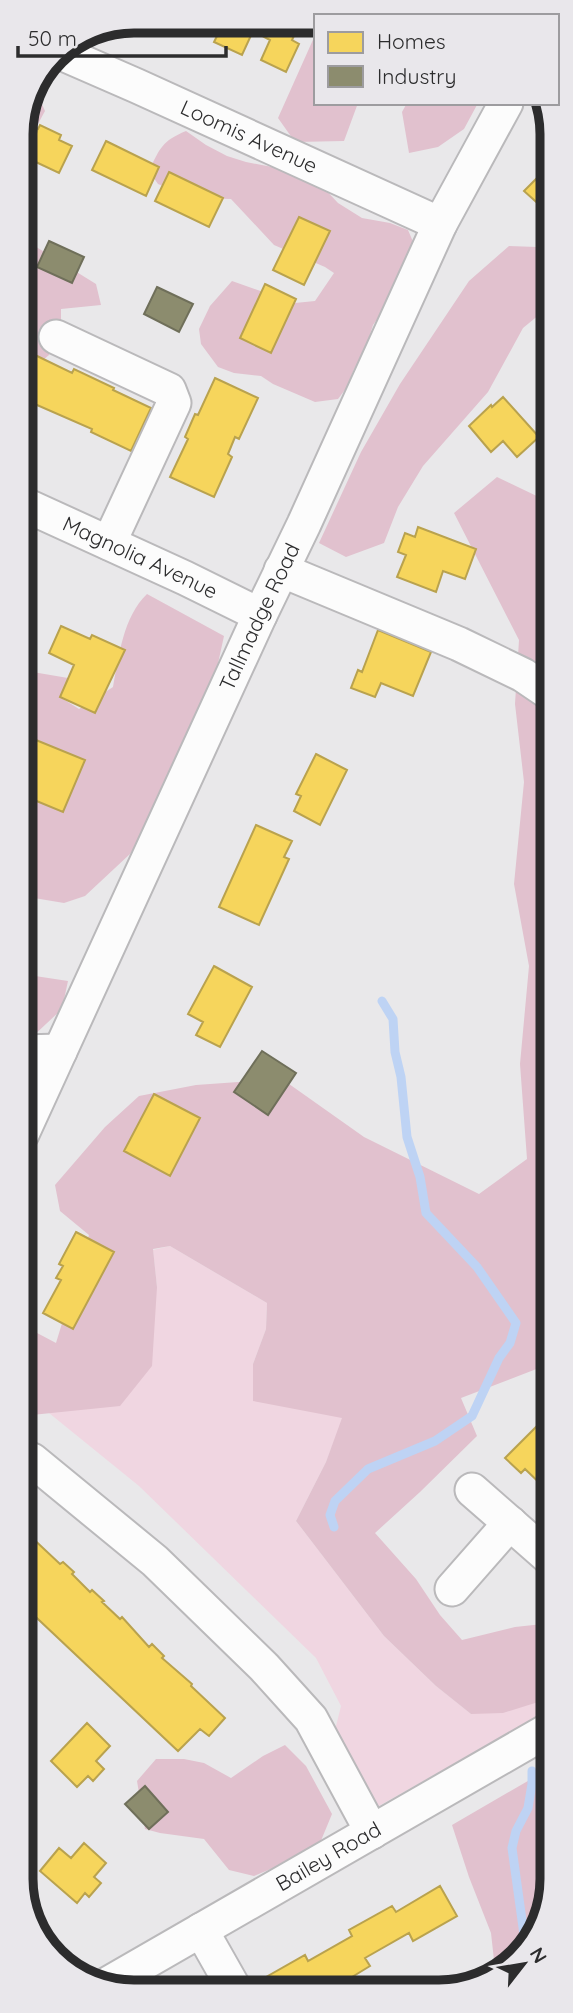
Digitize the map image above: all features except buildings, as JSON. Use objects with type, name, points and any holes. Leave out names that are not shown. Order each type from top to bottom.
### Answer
[{"type":"street","name":"Loomis Avenue","points":[[70,57],[440,223]]},
{"type":"street","name":"Tallmadge Road","points":[[33,1103],[60,1051],[440,223],[505,105]]},
{"type":"street","points":[[56,337],[169,390],[174,403],[109,543]]},
{"type":"street","name":"Magnolia Avenue","points":[[33,508],[260,615]]},
{"type":"street","points":[[281,570],[459,644],[523,675],[540,687]]},
{"type":"street","points":[[33,1052],[60,1051]]},
{"type":"street","points":[[33,1461],[155,1561],[264,1667],[311,1719],[372,1832]]},
{"type":"street","points":[[472,1490],[540,1549]]},
{"type":"street","points":[[452,1589],[510,1523]]},
{"type":"street","name":"Bailey Road","points":[[117,1978],[540,1735]]},
{"type":"street","points":[[201,1930],[229,1980]]},
{"type":"shaded area","points":[[314,37],[314,105],[357,105],[344,141],[295,142],[278,118]]},
{"type":"shaded area","points":[[40,100],[45,111],[33,133]]},
{"type":"shaded area","points":[[406,105],[477,105],[464,129],[438,147],[409,153],[402,112]]},
{"type":"shaded area","points":[[186,131],[227,156],[293,171],[322,186],[338,203],[362,218],[390,223],[408,230],[414,244],[391,300],[373,325],[366,347],[347,387],[338,399],[315,402],[261,376],[234,373],[218,367],[201,344],[199,329],[210,306],[232,281],[295,303],[315,301],[334,273],[274,245],[231,199],[192,198],[158,184],[149,171],[156,156],[167,142]]},
{"type":"shaded area","points":[[33,245],[96,284],[101,305],[61,309],[61,327],[49,355],[33,368]]},
{"type":"shaded area","points":[[509,246],[537,247],[540,250],[540,314],[523,328],[488,392],[423,466],[398,507],[384,543],[346,557],[319,543],[361,452],[400,384],[469,281]]},
{"type":"shaded area","points":[[497,477],[540,498],[540,1368],[461,1398],[477,1436],[375,1533],[416,1579],[440,1615],[462,1640],[515,1627],[540,1624],[540,1701],[503,1713],[471,1714],[436,1686],[384,1636],[296,1521],[326,1462],[342,1418],[253,1401],[253,1364],[266,1329],[267,1303],[170,1246],[153,1249],[157,1287],[152,1366],[120,1406],[33,1415],[33,1331],[56,1343],[89,1235],[60,1211],[55,1185],[105,1127],[139,1096],[196,1085],[282,1079],[364,1137],[479,1194],[527,1159],[520,1064],[529,966],[514,884],[524,782],[515,704],[519,640],[454,513]]},
{"type":"shaded area","points":[[147,594],[224,636],[217,668],[169,790],[130,854],[85,896],[64,903],[33,898],[33,672],[68,678],[60,697],[79,709],[113,687],[127,625]]},
{"type":"shaded area","points":[[33,976],[68,981],[62,1009],[33,1036]]},
{"type":"shaded area","points":[[170,1246],[267,1303],[266,1329],[253,1364],[343,1418],[326,1462],[296,1521],[384,1636],[436,1686],[471,1714],[540,1699],[540,1716],[377,1807],[334,1734],[341,1706],[316,1658],[139,1486],[49,1413],[157,1287],[153,1250]]},
{"type":"shaded area","points":[[285,1745],[306,1766],[332,1814],[320,1843],[292,1860],[254,1876],[229,1870],[204,1839],[145,1829],[137,1781],[156,1759],[184,1759],[204,1763],[231,1778]]},
{"type":"shaded area","points":[[540,1774],[540,1885],[526,1929],[489,1929],[452,1825]]},
{"type":"waterway","points":[[334,1527],[330,1515],[335,1501],[368,1469],[435,1441],[472,1416],[499,1358],[510,1343],[516,1323],[477,1267],[426,1213],[420,1177],[407,1137],[393,1019],[382,1001]]},
{"type":"waterway","points":[[523,1929],[512,1848],[516,1831],[528,1808],[532,1771]]}]
